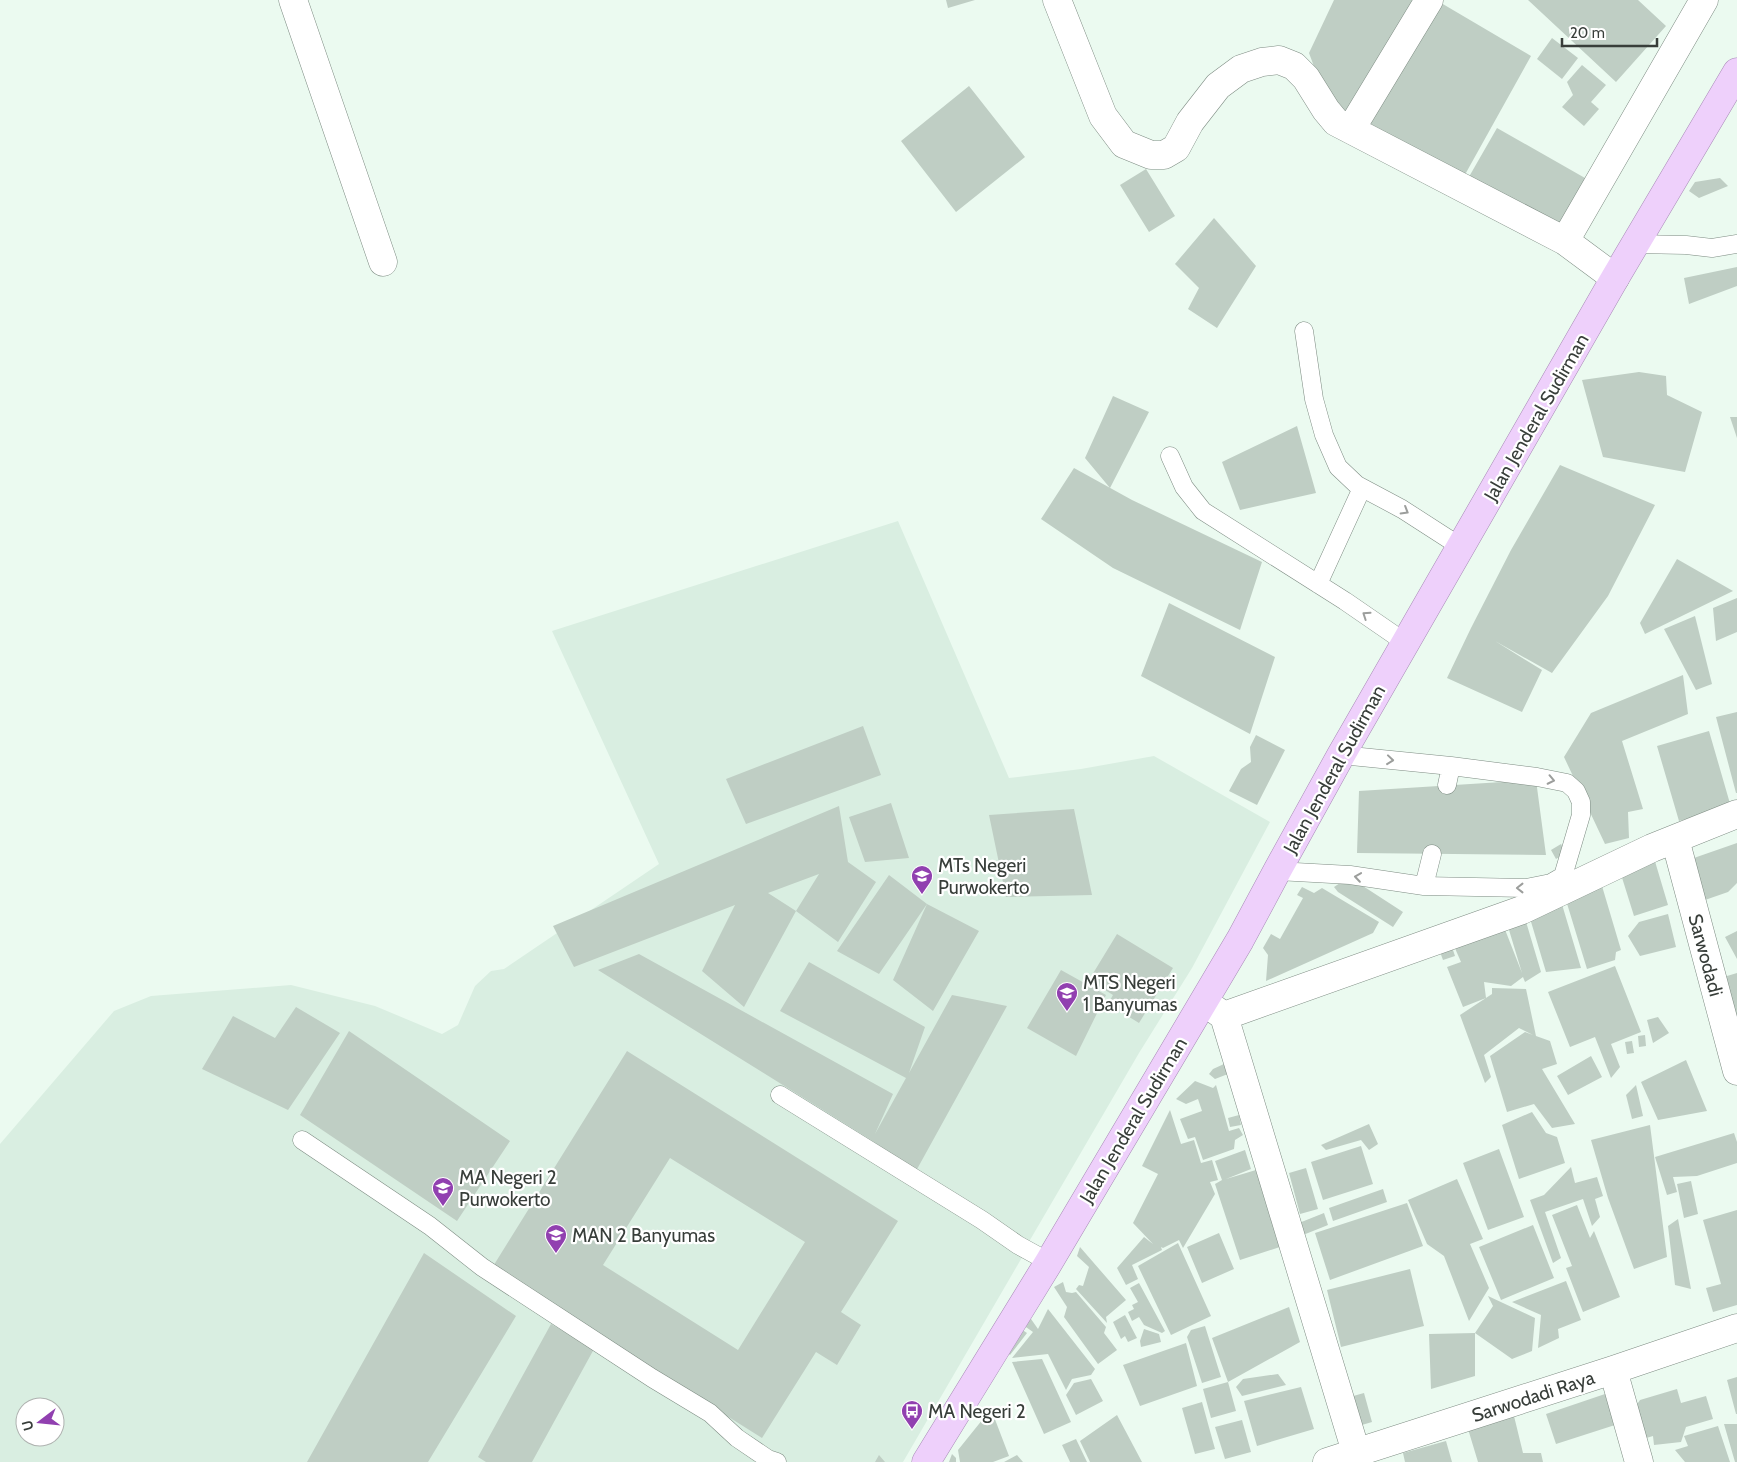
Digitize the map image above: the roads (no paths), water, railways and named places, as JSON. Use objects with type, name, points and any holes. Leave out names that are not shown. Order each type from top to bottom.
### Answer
[{"type":"main road","name":"Jalan Jenderal Sudirman","points":[[926,1462],[1048,1262],[1214,1009],[1240,940],[1341,755],[1615,278],[1737,72]]},
{"type":"street","points":[[293,0],[383,262]]},
{"type":"street","points":[[1057,0],[1103,116],[1124,144],[1151,155],[1164,155],[1176,148],[1190,122],[1218,86],[1241,69],[1262,62],[1280,60],[1294,66],[1306,78],[1326,110],[1336,122],[1565,242],[1615,278]]},
{"type":"street","points":[[1351,129],[1429,0]]},
{"type":"street","points":[[1565,242],[1704,0]]},
{"type":"street","points":[[1358,1457],[1214,1009],[1522,910],[1652,848],[1737,814]]},
{"type":"street","name":"Sarwodadi","points":[[1675,839],[1737,1071]]},
{"type":"street","name":"Sarwodadi Raya","points":[[1328,1462],[1358,1457],[1737,1328]]},
{"type":"street","points":[[1612,1370],[1639,1462]]},
{"type":"lane","points":[[1635,244],[1686,245],[1712,248],[1737,244]]},
{"type":"lane","points":[[1304,331],[1314,399],[1324,435],[1338,467],[1357,485],[1402,509],[1462,547]]},
{"type":"lane","points":[[1170,456],[1184,487],[1202,511],[1318,584],[1406,643]]},
{"type":"lane","points":[[1318,584],[1362,488]]},
{"type":"lane","points":[[1277,871],[1350,875],[1424,886],[1526,888],[1551,883],[1563,876],[1581,814],[1581,802],[1576,791],[1567,783],[1537,777],[1451,766],[1341,755]]},
{"type":"lane","points":[[1447,785],[1451,766]]},
{"type":"lane","points":[[1424,886],[1432,854]]},
{"type":"lane","points":[[780,1094],[1048,1262]]},
{"type":"lane","points":[[302,1140],[430,1226],[482,1267],[644,1373],[710,1413],[737,1438],[768,1459],[777,1462]]},
{"type":"place","name":"MTs Negeri Purwokerto","points":[[922,895]]},
{"type":"place","name":"MTS Negeri 1 Banyumas","points":[[1067,1012]]},
{"type":"place","name":"MA Negeri 2 Purwokerto","points":[[443,1207]]},
{"type":"place","name":"MAN 2 Banyumas","points":[[556,1254]]},
{"type":"place","name":"MA Negeri 2","points":[[912,1430]]}]
